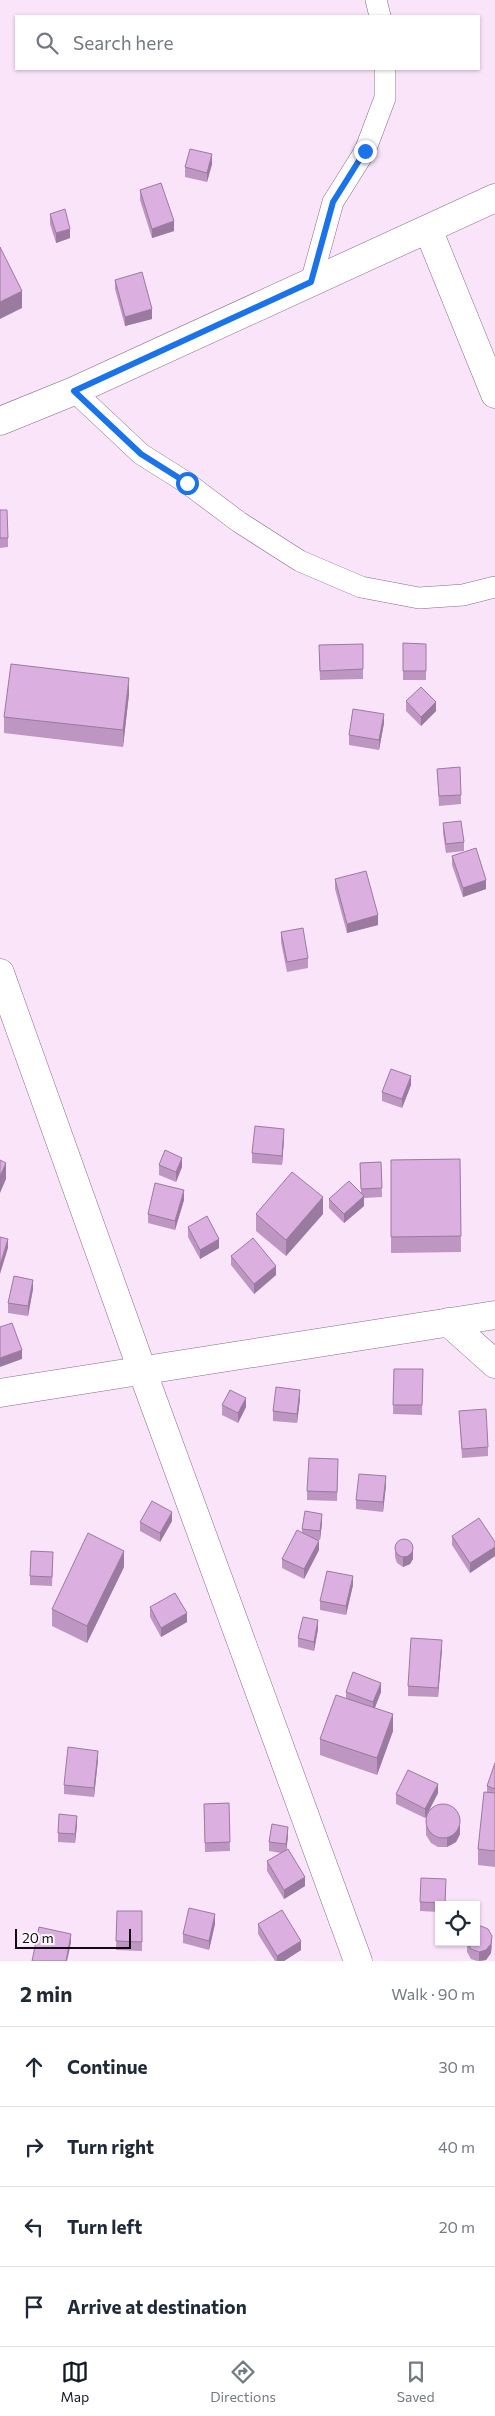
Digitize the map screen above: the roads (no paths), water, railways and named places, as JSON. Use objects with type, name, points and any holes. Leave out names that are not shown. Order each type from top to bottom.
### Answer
[{"type":"street","points":[[0,421],[74,391],[495,198]]},
{"type":"street","points":[[428,229],[495,394]]},
{"type":"street","points":[[0,973],[142,1371],[358,1961]]},
{"type":"street","points":[[0,1394],[495,1314]]},
{"type":"street","points":[[448,1322],[495,1364]]},
{"type":"lane","points":[[376,0],[380,15]]},
{"type":"lane","points":[[311,282],[333,202],[365,151],[385,98],[385,70]]},
{"type":"lane","points":[[74,391],[141,454],[187,483],[239,522],[300,561],[360,587],[419,598],[463,595],[495,586]]}]
